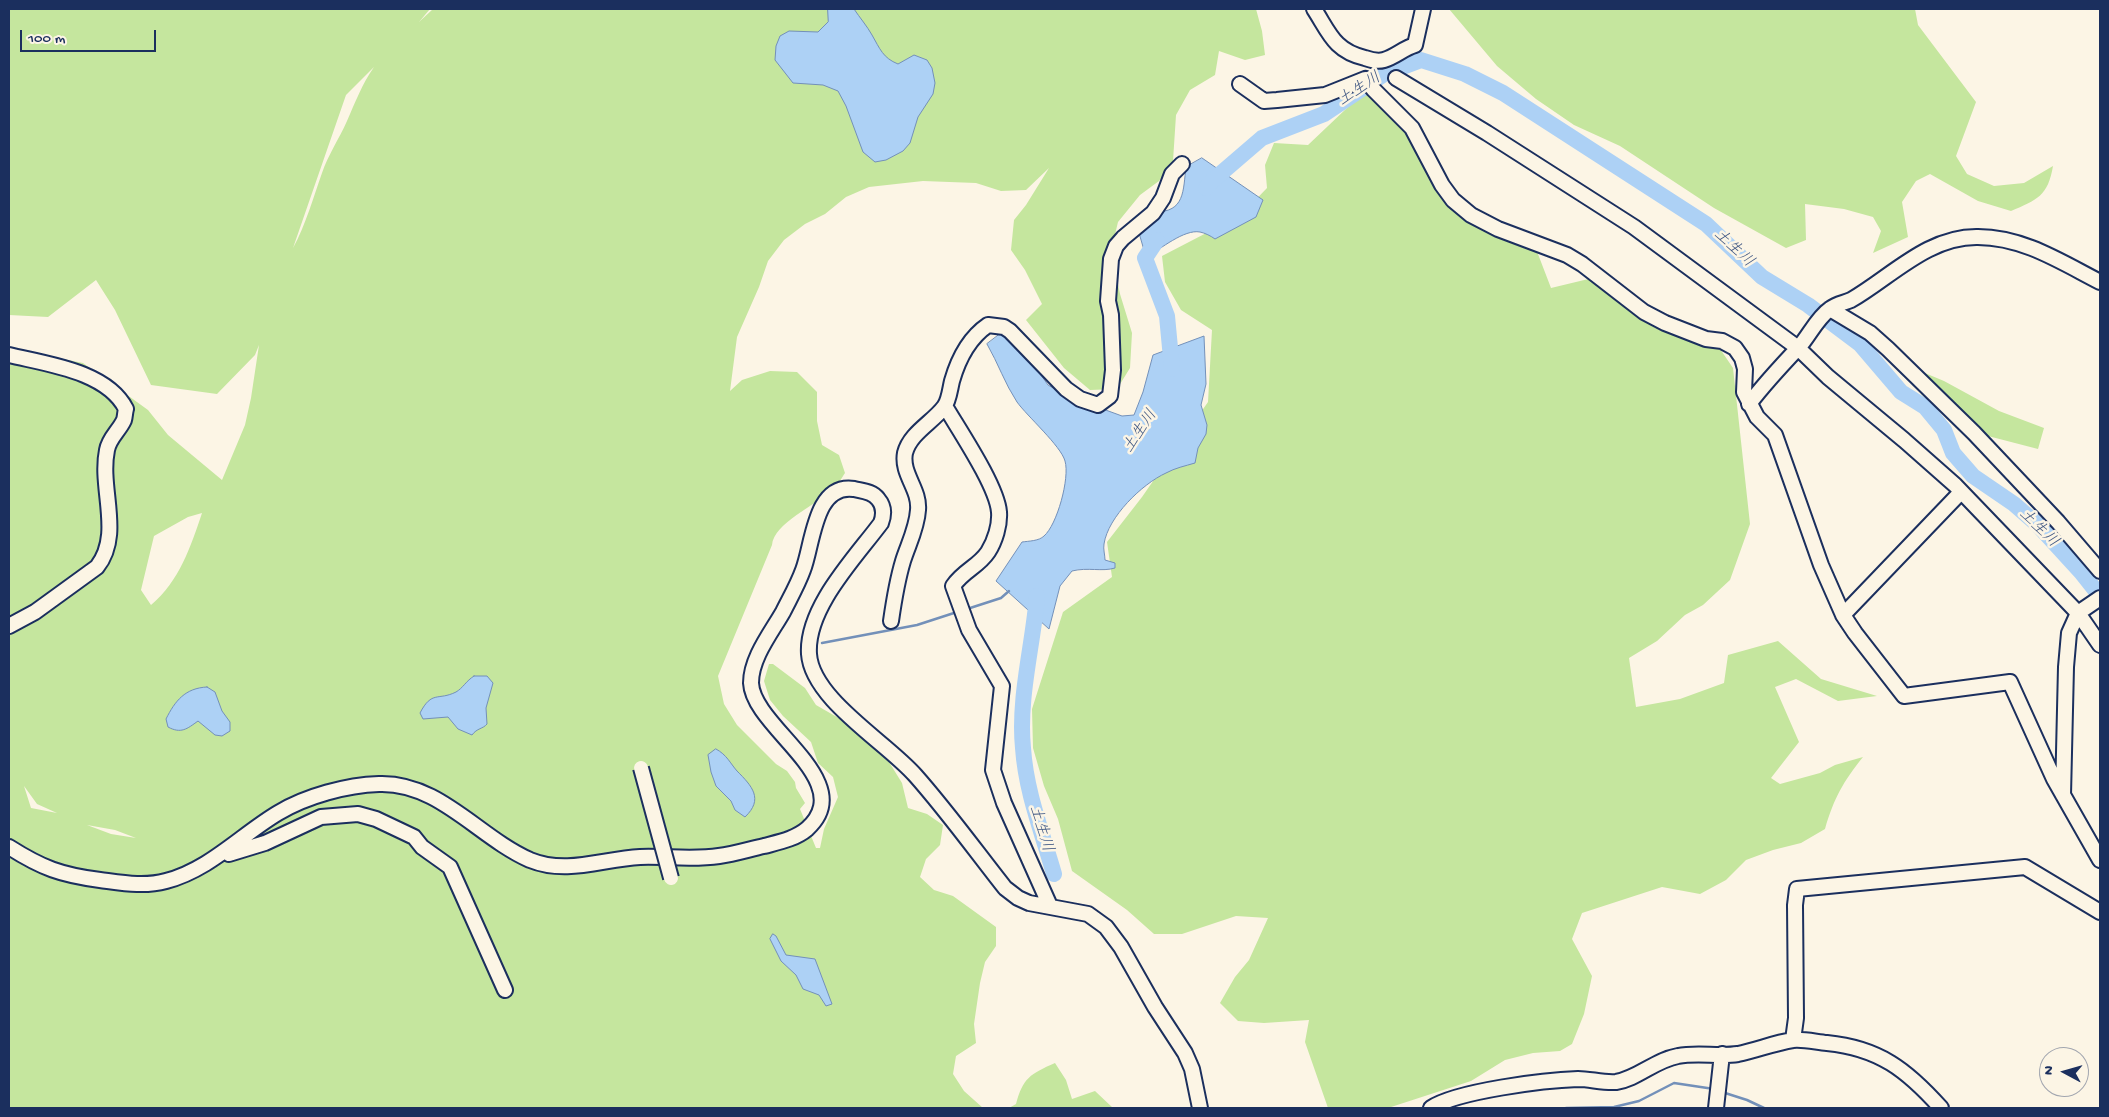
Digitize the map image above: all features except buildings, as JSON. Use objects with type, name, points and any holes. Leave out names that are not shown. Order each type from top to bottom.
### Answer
[{"type":"street","points":[[1314,9],[1334,42],[1351,55],[1376,61],[1385,60],[1404,48],[1415,45],[1423,9]]},
{"type":"street","points":[[1385,60],[1395,77],[1634,227],[1798,348],[1828,377],[1904,440],[1962,492],[2078,613],[2100,645]]},
{"type":"street","points":[[1374,90],[1395,77]]},
{"type":"street","points":[[1240,84],[1264,101],[1324,95],[1366,79],[1374,90],[1412,128],[1442,185],[1453,200],[1471,214],[1498,229],[1567,256],[1582,264],[1644,312],[1665,323],[1706,339],[1722,341],[1736,348],[1742,358],[1745,369],[1744,392],[1757,417],[1775,435],[1821,565],[1843,615],[1855,634],[1904,696],[2010,682],[2030,729],[2063,794],[2100,860]]},
{"type":"street","points":[[891,621],[896,587],[918,512],[916,490],[908,477],[904,462],[906,450],[923,426],[945,406],[953,376],[970,341],[976,333],[988,325],[1004,327],[1056,380],[1080,399],[1098,405],[1110,396],[1114,370],[1112,315],[1108,301],[1111,259],[1120,242],[1153,213],[1162,198],[1172,174],[1182,164]]},
{"type":"street","points":[[1749,404],[1766,381],[1798,348],[1830,309],[1850,300],[1899,266],[1928,250],[1954,240],[1977,237],[2011,240],[2044,252],[2100,282]]},
{"type":"street","points":[[1830,309],[1870,333],[1888,348],[1974,433],[2052,515],[2100,571]]},
{"type":"street","points":[[9,355],[80,372],[117,395],[126,409],[124,421],[107,449],[104,474],[110,523],[108,547],[104,558],[97,567],[35,612],[9,626]]},
{"type":"street","points":[[945,406],[993,491],[999,511],[998,529],[989,551],[980,563],[961,575],[952,586],[969,630],[1002,686],[993,770],[1004,804],[1050,906]]},
{"type":"street","points":[[9,846],[32,862],[68,876],[138,885],[167,881],[192,871],[214,858],[280,811],[329,791],[378,784],[404,785],[431,796],[502,846],[531,860],[560,868],[638,857],[719,856],[785,840],[804,831],[814,820],[822,799],[818,783],[808,766],[758,704],[752,692],[751,681],[756,660],[791,598],[804,568],[815,523],[822,508],[837,491],[845,488],[866,491],[876,496],[883,510],[883,516],[881,523],[834,585],[812,629],[809,653],[811,666],[817,680],[844,711],[915,774],[1005,888],[1018,898],[1029,903],[1088,914],[1106,928],[1121,947],[1155,1007],[1185,1052],[1192,1069],[1200,1108]]},
{"type":"street","points":[[1843,615],[1962,492]]},
{"type":"street","points":[[2063,794],[2069,633],[2078,613],[2095,602]]},
{"type":"street","points":[[641,768],[671,878]]},
{"type":"street","points":[[214,858],[265,842],[322,816],[358,814],[376,819],[414,837],[422,847],[450,867],[505,990]]},
{"type":"street","points":[[1793,1040],[1796,1018],[1795,906],[1797,889],[2025,867],[2100,912]]},
{"type":"street","points":[[1430,1108],[1454,1098],[1479,1092],[1578,1079],[1613,1082],[1626,1080],[1656,1062],[1679,1056],[1737,1054],[1776,1042],[1793,1040],[1851,1045],[1879,1055],[1910,1076],[1941,1108]]},
{"type":"street","points":[[1716,1108],[1722,1054]]},
{"type":"green space","points":[[9,9],[430,9],[419,22],[433,9],[1256,9],[1262,31],[1265,55],[1245,60],[1219,51],[1215,75],[1190,90],[1176,115],[1173,161],[1159,181],[1140,195],[1118,222],[1111,251],[1120,294],[1132,333],[1130,368],[1117,389],[1090,390],[1064,368],[1026,320],[1042,304],[1025,270],[1011,250],[1014,220],[1026,205],[1049,168],[1026,190],[1001,191],[976,183],[923,181],[869,187],[846,197],[825,214],[805,224],[784,240],[768,261],[737,337],[730,391],[742,380],[770,371],[797,372],[817,392],[817,421],[822,445],[839,455],[845,473],[833,489],[788,522],[774,537],[718,676],[724,704],[737,725],[776,764],[787,771],[795,782],[796,788],[805,803],[800,809],[816,848],[820,848],[824,829],[838,797],[833,777],[818,763],[811,742],[783,716],[770,700],[764,681],[769,664],[773,664],[805,688],[816,705],[868,735],[881,749],[902,783],[908,808],[927,814],[943,825],[940,845],[926,859],[920,877],[934,890],[953,896],[996,927],[996,946],[985,962],[980,983],[974,1024],[976,1043],[956,1056],[953,1074],[964,1091],[983,1108],[9,1108],[9,348],[83,363],[148,410],[168,435],[222,480],[245,425],[259,345],[255,355],[217,394],[151,385],[115,310],[96,280],[48,317],[9,315]],"holes":[[[374,67],[362,87],[327,160],[306,220],[293,248],[346,95]],[[202,513],[177,574],[161,596],[151,605],[141,590],[154,536],[188,517]],[[24,786],[37,804],[57,813],[31,808]],[[87,825],[115,830],[136,838],[111,834]]]},
{"type":"green space","points":[[1449,9],[1915,9],[1918,25],[1976,102],[1956,156],[1967,174],[1994,186],[2024,183],[2053,166],[2051,176],[2040,196],[2028,204],[2011,211],[1978,201],[1930,174],[1916,181],[1902,202],[1908,237],[1873,253],[1881,231],[1873,217],[1844,209],[1805,204],[1806,240],[1786,248],[1714,208],[1620,146],[1574,125],[1536,99],[1497,66]]},
{"type":"green space","points":[[1367,89],[1398,111],[1441,186],[1475,226],[1533,241],[1551,288],[1605,275],[1628,309],[1714,340],[1733,368],[1750,524],[1730,580],[1703,605],[1685,615],[1657,641],[1629,658],[1636,707],[1680,699],[1724,683],[1728,655],[1778,641],[1821,679],[1877,696],[1838,701],[1796,679],[1775,687],[1799,742],[1771,778],[1780,784],[1820,773],[1835,765],[1863,757],[1840,791],[1825,829],[1801,843],[1773,850],[1746,860],[1726,880],[1700,894],[1662,887],[1582,913],[1572,939],[1592,976],[1584,1014],[1572,1044],[1560,1051],[1533,1053],[1505,1060],[1471,1081],[1388,1108],[1328,1108],[1305,1042],[1309,1020],[1264,1023],[1238,1021],[1220,1003],[1235,977],[1249,960],[1268,918],[1236,916],[1182,934],[1154,934],[1127,910],[1072,871],[1058,819],[1044,786],[1033,748],[1032,709],[1063,612],[1112,577],[1107,542],[1142,497],[1208,402],[1212,330],[1181,310],[1165,282],[1162,256],[1241,215],[1267,188],[1265,165],[1274,143],[1308,145]]},
{"type":"green space","points":[[1920,371],[1944,381],[1999,411],[2044,428],[2038,449],[1988,436],[1972,423],[1933,404],[1921,394],[1915,376]]},
{"type":"green space","points":[[1055,1063],[1066,1080],[1072,1099],[1095,1091],[1113,1108],[1009,1108],[1016,1104],[1022,1088],[1029,1078],[1039,1070]]},
{"type":"water","points":[[828,9],[854,9],[882,52],[893,62],[898,64],[914,55],[927,60],[932,68],[935,83],[933,94],[918,117],[910,143],[903,151],[886,160],[875,162],[863,152],[846,106],[838,91],[823,85],[793,83],[775,60],[776,46],[780,36],[789,31],[818,32],[828,22]]},
{"type":"water","points":[[1202,158],[1263,200],[1256,217],[1215,239],[1200,232],[1180,236],[1146,257],[1139,233],[1155,212],[1165,211],[1177,204],[1183,192],[1186,167]]},
{"type":"water","points":[[1008,328],[1048,385],[1065,395],[1122,416],[1134,415],[1143,392],[1153,355],[1204,336],[1206,384],[1201,405],[1207,425],[1206,434],[1198,448],[1195,463],[1173,470],[1157,478],[1128,502],[1112,523],[1104,544],[1105,560],[1115,563],[1115,568],[1072,571],[1060,586],[1049,629],[996,581],[1022,542],[1039,539],[1049,530],[1058,512],[1066,478],[1065,461],[1062,455],[1051,439],[1017,402],[987,344]]},
{"type":"water","points":[[474,676],[487,676],[493,683],[486,708],[487,724],[485,726],[472,735],[458,729],[448,717],[423,719],[420,713],[428,701],[456,692]]},
{"type":"water","points":[[207,687],[215,692],[222,711],[230,722],[230,731],[222,736],[215,735],[198,721],[184,730],[168,727],[166,719],[177,701],[193,690]]},
{"type":"water","points":[[716,749],[726,756],[754,793],[754,804],[745,817],[735,810],[731,801],[716,786],[708,755]]},
{"type":"water","points":[[773,934],[786,955],[815,959],[832,1004],[826,1006],[819,995],[803,989],[796,975],[781,961],[770,939]]},
{"type":"waterway","name":"土生川","points":[[1206,188],[1262,138],[1324,114],[1384,74],[1421,60],[1465,74],[1503,93],[1706,224],[1762,277],[1808,305],[1860,344],[1901,392],[1925,407],[1944,430],[1953,453],[1973,476],[2014,504],[2038,525],[2100,596]]},
{"type":"waterway","name":"土生川","points":[[1157,240],[1145,258],[1167,316],[1172,369]]},
{"type":"waterway","points":[[967,609],[1001,598],[1009,591]]},
{"type":"waterway","name":"土生川","points":[[1037,596],[1024,691],[1023,748],[1027,780],[1054,874]]},
{"type":"waterway","points":[[822,643],[917,625],[957,612]]},
{"type":"waterway","points":[[1566,1108],[1614,1107],[1639,1101],[1674,1083],[1714,1089]]},
{"type":"waterway","points":[[1722,1092],[1764,1108]]}]
